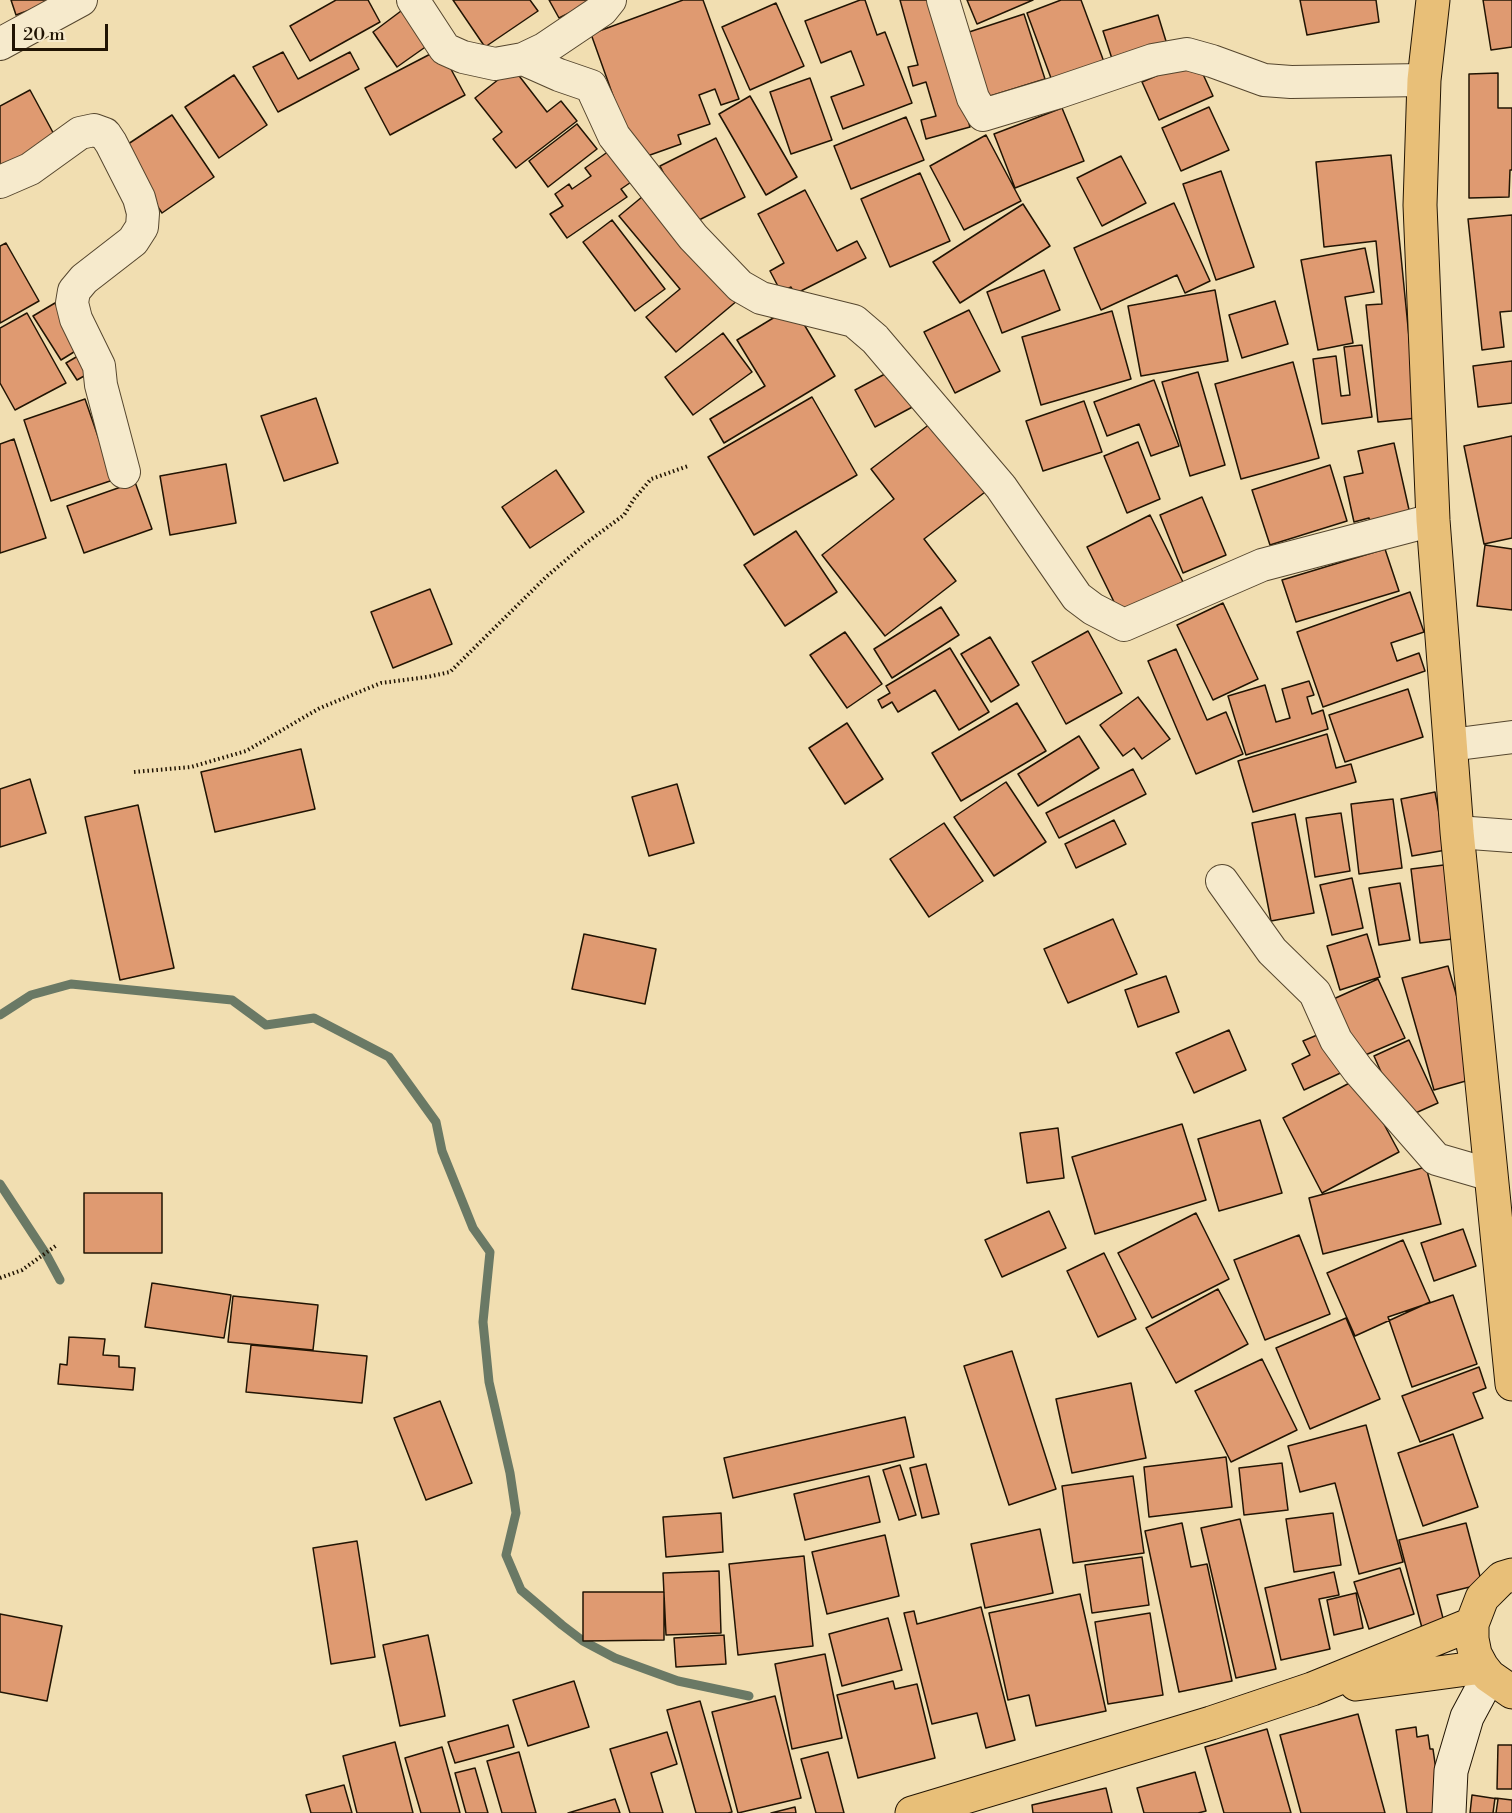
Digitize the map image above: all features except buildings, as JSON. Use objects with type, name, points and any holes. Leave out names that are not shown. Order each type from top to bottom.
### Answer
[{"type":"main road","points":[[1433,0],[1424,80],[1420,205],[1433,520],[1457,832],[1512,1384]]},
{"type":"main road","points":[[1312,1689],[1494,1679],[1473,1646],[1472,1623],[1482,1598],[1502,1578],[1512,1575]]},
{"type":"main road","points":[[912,1813],[1211,1724],[1312,1689],[1472,1623]]},
{"type":"street","points":[[0,44],[81,0]]},
{"type":"street","points":[[413,0],[445,49],[463,57],[495,64],[523,59],[544,50],[602,10],[610,0]]},
{"type":"street","points":[[944,0],[973,98],[983,115],[1153,60],[1187,54],[1264,80],[1292,82],[1424,80]]},
{"type":"street","points":[[523,59],[591,86],[614,136],[693,237],[740,286],[761,298],[854,321],[875,339],[1001,487],[1077,597],[1093,609],[1124,625],[1262,565],[1433,520]]},
{"type":"street","points":[[0,182],[30,169],[80,133],[94,130],[105,134],[111,143],[139,198],[143,213],[142,227],[134,241],[84,279],[74,291],[72,303],[76,319],[99,366],[101,385],[124,472]]},
{"type":"street","points":[[1450,745],[1512,737]]},
{"type":"street","points":[[1457,832],[1512,836]]},
{"type":"street","points":[[1222,880],[1272,951],[1315,993],[1336,1040],[1358,1070],[1436,1159],[1491,1175]]},
{"type":"street","points":[[1449,1813],[1450,1771],[1467,1717],[1494,1679]]},
{"type":"path","points":[[134,772],[191,767],[246,751],[320,708],[381,683],[450,672],[546,577],[624,515],[651,479],[688,466]]},
{"type":"path","points":[[0,1278],[22,1270],[57,1245]]},
{"type":"waterway","points":[[0,1015],[31,995],[71,984],[232,1000],[266,1025],[314,1018],[389,1057],[436,1122],[442,1151],[473,1228],[490,1252],[483,1322],[489,1382],[510,1473],[516,1513],[506,1555],[521,1590],[583,1641],[615,1658],[678,1681],[749,1696]]},
{"type":"waterway","points":[[0,1184],[46,1254],[60,1280]]}]
